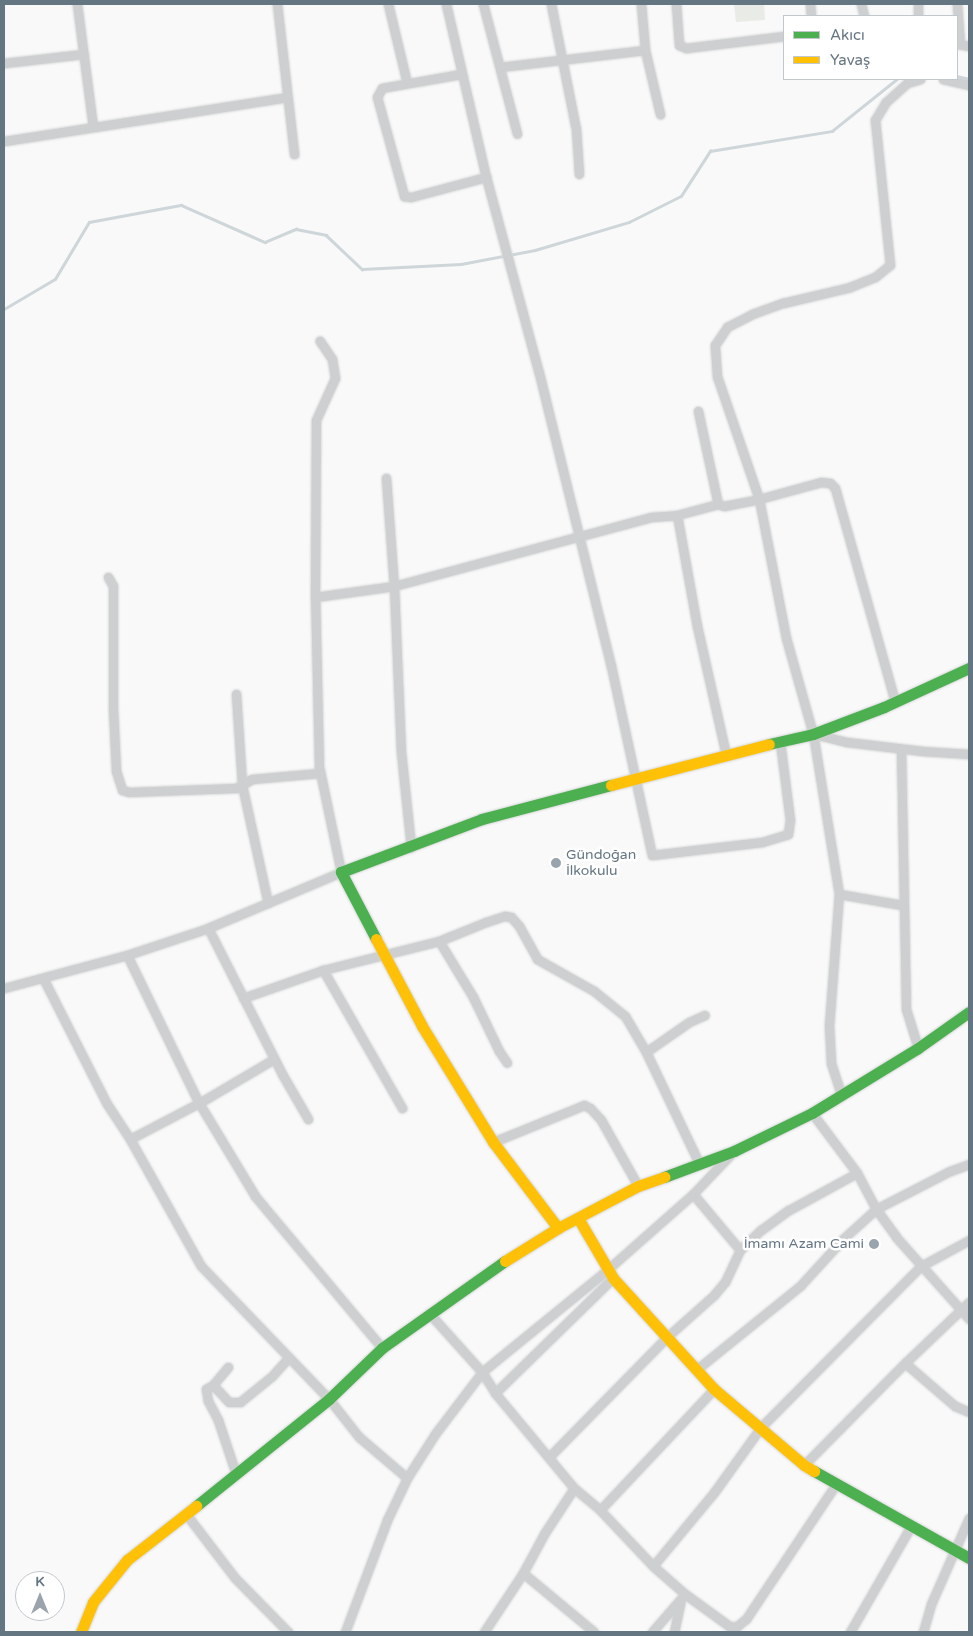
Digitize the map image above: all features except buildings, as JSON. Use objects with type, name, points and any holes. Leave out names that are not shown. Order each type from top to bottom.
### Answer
[{"type":"street","points":[[77,4],[93,127]]},
{"type":"street","points":[[277,4],[294,154]]},
{"type":"street","points":[[388,4],[407,83]]},
{"type":"street","points":[[446,4],[486,178],[509,269],[539,373],[611,666],[652,855],[762,842],[788,834],[790,820],[780,742]]},
{"type":"street","points":[[483,4],[517,134]]},
{"type":"street","points":[[551,4],[576,129],[579,174]]},
{"type":"street","points":[[642,4],[645,50],[660,114]]},
{"type":"street","points":[[676,4],[679,45],[686,48],[783,36]]},
{"type":"street","points":[[956,4],[965,25],[962,45]]},
{"type":"street","points":[[500,67],[645,50]]},
{"type":"street","points":[[4,63],[82,54]]},
{"type":"street","points":[[461,74],[382,88],[377,97],[404,196],[411,197],[486,178]]},
{"type":"street","points":[[841,1094],[831,1063],[829,1026],[840,894],[813,734],[786,638],[759,499],[717,376],[715,345],[728,327],[752,314],[783,303],[850,287],[875,277],[890,266],[875,120],[886,102],[908,83],[917,80]]},
{"type":"street","points":[[947,80],[969,85]]},
{"type":"street","points":[[4,141],[287,97]]},
{"type":"street","points":[[320,341],[332,359],[335,378],[316,420],[316,597],[320,773],[340,872],[422,1026],[493,1142],[558,1228]]},
{"type":"street","points":[[698,410],[718,504]]},
{"type":"street","points":[[386,478],[394,586],[401,752],[411,847]]},
{"type":"street","points":[[316,597],[394,586],[651,516],[676,515],[718,504],[724,506],[759,499],[821,482],[830,483],[835,488],[895,702]]},
{"type":"street","points":[[676,515],[697,626],[726,755]]},
{"type":"street","points":[[108,577],[113,586],[113,709],[116,772],[122,790],[128,792],[236,788],[252,779],[320,773]]},
{"type":"street","points":[[4,988],[127,955],[208,928],[340,872],[482,819],[813,734],[895,702],[969,668]]},
{"type":"street","points":[[236,694],[242,785],[264,893],[268,903]]},
{"type":"street","points":[[813,734],[847,742],[901,749],[969,754]]},
{"type":"street","points":[[901,749],[904,899],[902,905],[906,1009],[918,1048]]},
{"type":"street","points":[[840,894],[902,905]]},
{"type":"street","points":[[243,998],[323,970],[439,942],[486,922],[505,916],[511,918],[519,926],[537,959],[594,991],[615,1006],[625,1016],[646,1052],[699,1163]]},
{"type":"street","points":[[208,928],[274,1060],[308,1118]]},
{"type":"street","points":[[439,942],[473,997],[499,1051],[507,1063]]},
{"type":"street","points":[[127,955],[199,1103],[255,1196],[382,1348]]},
{"type":"street","points":[[323,970],[402,1108]]},
{"type":"street","points":[[43,978],[107,1104],[130,1139],[201,1266],[329,1399],[359,1437],[407,1478]]},
{"type":"street","points":[[81,1632],[93,1602],[127,1560],[144,1544],[186,1514],[329,1399],[382,1348],[429,1312],[530,1244],[638,1186],[734,1151],[812,1113],[918,1048],[969,1012]]},
{"type":"street","points":[[646,1052],[689,1022],[705,1015]]},
{"type":"street","points":[[130,1139],[199,1103],[274,1060]]},
{"type":"street","points":[[493,1142],[584,1105],[590,1108],[601,1120],[638,1186]]},
{"type":"street","points":[[812,1113],[857,1174],[876,1209],[896,1237],[969,1319]]},
{"type":"street","points":[[495,1393],[610,1274],[734,1151]]},
{"type":"street","points":[[696,1370],[800,1286],[844,1238],[876,1209],[950,1171],[969,1164]]},
{"type":"street","points":[[549,1457],[668,1336],[701,1308],[726,1282],[740,1250],[761,1230],[789,1210],[857,1174]]},
{"type":"street","points":[[692,1194],[740,1250]]},
{"type":"street","points":[[578,1218],[610,1274],[714,1389],[761,1426],[804,1465],[969,1558]]},
{"type":"street","points":[[653,1566],[716,1491],[761,1426],[921,1266],[969,1240]]},
{"type":"street","points":[[345,1632],[388,1520],[407,1478],[435,1434],[482,1372],[610,1274]]},
{"type":"street","points":[[804,1465],[905,1363],[969,1302]]},
{"type":"street","points":[[429,1312],[482,1372],[495,1393],[574,1488],[600,1510],[683,1598],[728,1626],[736,1628],[746,1620],[836,1484]]},
{"type":"street","points":[[213,1385],[229,1402],[240,1402],[272,1376],[289,1357]]},
{"type":"street","points":[[905,1363],[955,1406],[969,1412]]},
{"type":"street","points":[[228,1367],[213,1385],[206,1389],[208,1401],[218,1420],[236,1474]]},
{"type":"street","points":[[600,1510],[714,1389]]},
{"type":"street","points":[[484,1632],[523,1573],[544,1534],[574,1488]]},
{"type":"street","points":[[186,1514],[235,1578],[288,1632]]},
{"type":"street","points":[[922,1632],[931,1604],[969,1518]]},
{"type":"street","points":[[850,1632],[911,1526]]},
{"type":"street","points":[[523,1573],[594,1632]]},
{"type":"street","points":[[652,1632],[683,1598]]},
{"type":"street","points":[[674,1632],[683,1598]]},
{"type":"shaded area","points":[[734,4],[764,4],[765,20],[736,22]]},
{"type":"waterway","points":[[958,76],[969,79]]},
{"type":"waterway","points":[[4,309],[55,279],[89,222],[181,205],[265,242],[296,229],[326,235],[362,269],[461,264],[535,250],[629,222],[681,196],[710,151],[832,131],[896,80]]},
{"type":"traffic: fast","points":[[769,744],[813,734],[884,707],[969,668]]},
{"type":"traffic: fast","points":[[376,939],[341,872],[482,819],[611,785]]},
{"type":"traffic: fast","points":[[664,1177],[734,1151],[812,1113],[918,1048],[969,1012]]},
{"type":"traffic: fast","points":[[196,1506],[329,1399],[382,1348],[505,1261]]},
{"type":"traffic: fast","points":[[814,1471],[969,1558]]},
{"type":"traffic: slow","points":[[611,785],[769,744]]},
{"type":"traffic: slow","points":[[376,939],[422,1026],[493,1142],[558,1228]]},
{"type":"traffic: slow","points":[[505,1261],[558,1228],[638,1186],[664,1177]]},
{"type":"traffic: slow","points":[[578,1218],[613,1278],[714,1389],[804,1465],[814,1471]]},
{"type":"traffic: slow","points":[[81,1632],[93,1602],[127,1560],[196,1506]]},
{"type":"place","name":"Gündoğan İlkokulu","points":[[556,863]]},
{"type":"place","name":"İmamı Azam Cami","points":[[874,1244]]}]
